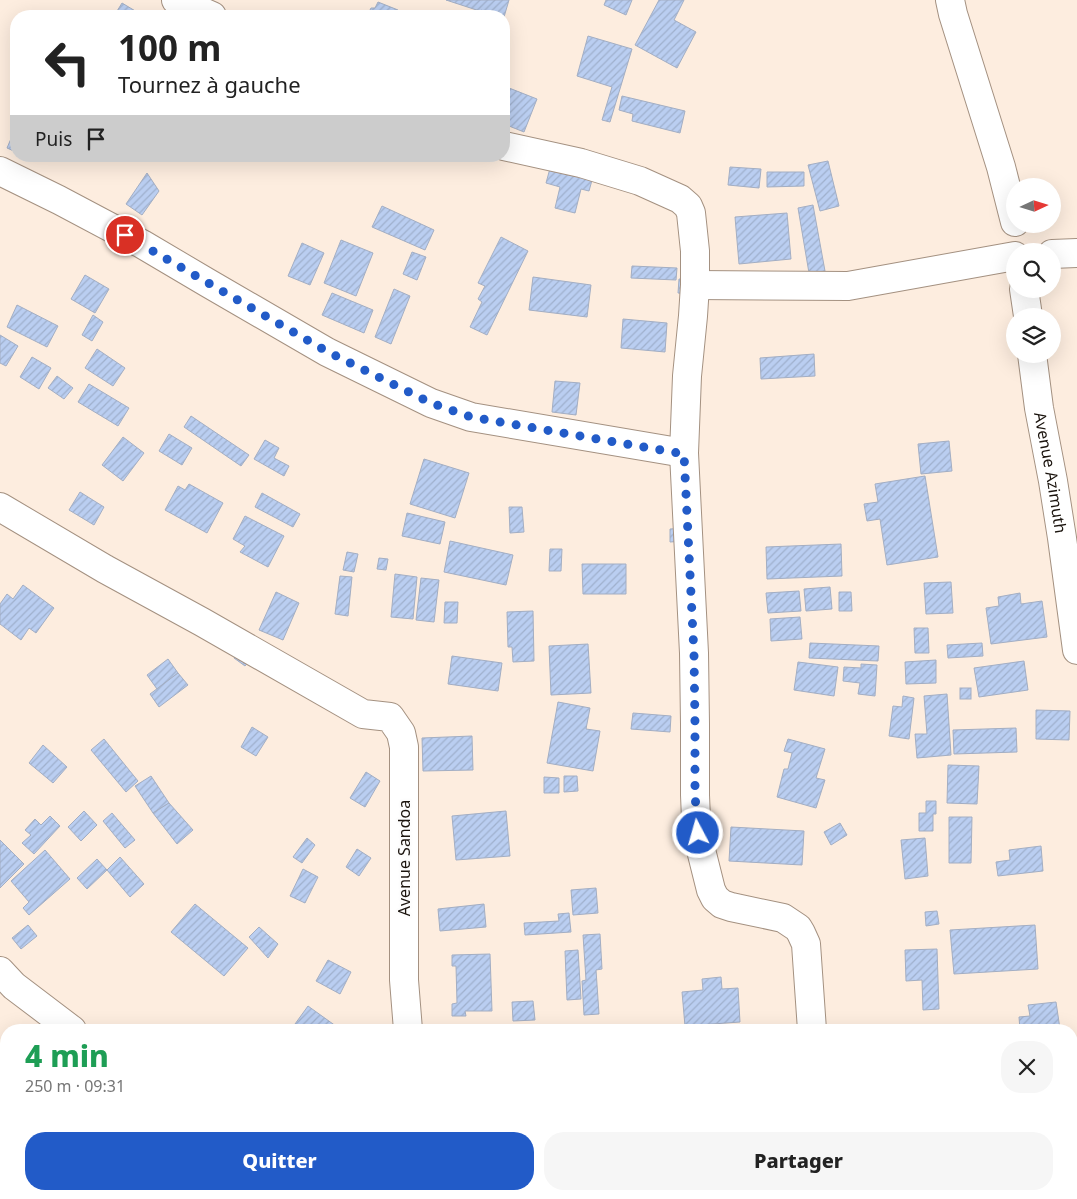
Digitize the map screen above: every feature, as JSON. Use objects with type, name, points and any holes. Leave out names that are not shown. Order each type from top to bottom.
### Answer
[{"type":"street","points":[[176,0],[198,10]]},
{"type":"street","points":[[950,0],[952,14],[1006,187]]},
{"type":"street","points":[[510,147],[581,163],[640,181],[680,199],[688,206],[691,213],[695,251],[695,285],[686,376],[684,454],[694,654],[695,795],[700,846],[715,898],[722,904],[783,918],[793,924],[801,933],[806,944],[812,1024]]},
{"type":"street","points":[[0,171],[60,200],[142,244],[328,352],[431,403],[471,417],[684,454]]},
{"type":"street","points":[[1061,254],[1077,253]]},
{"type":"street","points":[[695,285],[848,286],[1006,258]]},
{"type":"street","name":"Avenue Azimuth","points":[[1033,363],[1039,408],[1062,538],[1077,650]]},
{"type":"street","name":"Avenue Sandoa","points":[[0,507],[105,569],[363,714],[390,717],[401,733],[404,747],[404,980],[408,1024]]},
{"type":"street","points":[[0,971],[14,986],[64,1024]]},
{"type":"building","points":[[446,0],[509,0],[506,10],[477,10]]},
{"type":"building","points":[[606,0],[632,0],[626,15],[604,5]]},
{"type":"building","points":[[659,0],[684,0],[674,20],[696,32],[677,68],[635,45]]},
{"type":"building","points":[[378,2],[398,10],[370,10],[375,8]]},
{"type":"building","points":[[122,3],[134,10],[118,10]]},
{"type":"building","points":[[588,36],[632,49],[610,122],[602,120],[612,87],[577,76]]},
{"type":"building","points":[[510,88],[537,99],[524,132],[510,126]]},
{"type":"building","points":[[622,96],[685,111],[680,133],[632,121],[633,114],[619,110]]},
{"type":"building","points":[[552,161],[594,173],[589,191],[581,189],[575,213],[555,208],[560,187],[546,183]]},
{"type":"building","points":[[828,161],[839,206],[820,211],[808,165]]},
{"type":"building","points":[[730,167],[761,169],[759,188],[728,185]]},
{"type":"building","points":[[767,172],[804,172],[804,186],[767,187]]},
{"type":"building","points":[[147,173],[159,191],[142,215],[126,204]]},
{"type":"building","points":[[813,205],[825,271],[809,273],[798,208]]},
{"type":"building","points":[[382,206],[434,230],[425,250],[372,227]]},
{"type":"building","points":[[787,213],[791,259],[739,264],[735,217]]},
{"type":"building","points":[[501,237],[528,251],[487,335],[470,327],[482,302],[478,299],[485,286],[478,283]]},
{"type":"building","points":[[341,240],[373,253],[356,296],[324,283]]},
{"type":"building","points":[[302,243],[324,253],[310,285],[288,276]]},
{"type":"building","points":[[412,252],[426,257],[417,280],[403,274]]},
{"type":"building","points":[[632,266],[677,268],[676,280],[631,278]]},
{"type":"building","points":[[85,275],[109,289],[95,313],[71,299]]},
{"type":"building","points":[[533,277],[591,285],[587,317],[529,310]]},
{"type":"building","points":[[679,279],[693,280],[691,294],[678,293]]},
{"type":"building","points":[[394,289],[410,296],[391,344],[375,337]]},
{"type":"building","points":[[332,293],[373,310],[364,333],[322,315]]},
{"type":"building","points":[[17,305],[58,326],[47,347],[7,327]]},
{"type":"building","points":[[93,315],[103,322],[92,341],[82,335]]},
{"type":"building","points":[[623,319],[667,323],[665,352],[621,348]]},
{"type":"building","points":[[0,335],[18,346],[6,366],[0,363]]},
{"type":"building","points":[[97,349],[125,368],[113,386],[85,368]]},
{"type":"building","points":[[814,354],[815,376],[761,379],[760,358]]},
{"type":"building","points":[[32,357],[51,368],[39,389],[20,377]]},
{"type":"building","points":[[57,376],[73,388],[64,399],[48,388]]},
{"type":"building","points":[[555,381],[580,383],[576,415],[552,412]]},
{"type":"building","points":[[89,384],[129,408],[118,426],[78,402]]},
{"type":"building","points":[[191,416],[249,455],[241,466],[184,427]]},
{"type":"building","points":[[169,434],[192,448],[182,465],[159,451]]},
{"type":"building","points":[[123,437],[144,453],[123,481],[102,465]]},
{"type":"building","points":[[265,440],[279,448],[274,458],[289,466],[284,476],[254,459]]},
{"type":"building","points":[[949,441],[952,471],[921,474],[918,444]]},
{"type":"building","points":[[424,459],[469,473],[455,518],[410,504]]},
{"type":"building","points":[[925,476],[938,557],[887,565],[880,519],[867,521],[864,504],[878,502],[875,484]]},
{"type":"building","points":[[189,484],[223,503],[207,533],[165,510],[178,486],[185,490]]},
{"type":"building","points":[[80,492],[104,507],[94,525],[69,510]]},
{"type":"building","points":[[262,493],[300,514],[293,527],[255,507]]},
{"type":"building","points":[[509,507],[522,507],[524,532],[510,533]]},
{"type":"building","points":[[407,513],[445,522],[440,544],[402,536]]},
{"type":"building","points":[[245,516],[284,536],[268,567],[240,552],[245,546],[233,539]]},
{"type":"building","points":[[685,528],[686,541],[670,542],[670,529]]},
{"type":"building","points":[[450,541],[513,555],[506,585],[444,572]]},
{"type":"building","points":[[841,544],[842,576],[767,579],[766,547]]},
{"type":"building","points":[[550,549],[562,549],[561,571],[549,571]]},
{"type":"building","points":[[347,552],[358,554],[354,572],[343,570]]},
{"type":"building","points":[[379,558],[388,559],[386,570],[377,569]]},
{"type":"building","points":[[582,564],[626,564],[626,594],[583,594]]},
{"type":"building","points":[[395,574],[417,577],[413,619],[391,617]]},
{"type":"building","points":[[340,576],[352,577],[348,616],[335,614]]},
{"type":"building","points":[[421,578],[439,580],[434,622],[416,620]]},
{"type":"building","points":[[951,582],[953,613],[926,614],[924,583]]},
{"type":"building","points":[[23,585],[54,608],[36,633],[29,628],[21,640],[0,624],[0,604],[7,594],[13,599]]},
{"type":"building","points":[[830,587],[832,609],[806,611],[804,589]]},
{"type":"building","points":[[799,591],[801,611],[768,613],[766,593]]},
{"type":"building","points":[[276,592],[299,603],[283,640],[259,630]]},
{"type":"building","points":[[839,592],[851,592],[852,611],[839,611]]},
{"type":"building","points":[[1020,593],[1021,604],[1042,601],[1047,637],[991,644],[986,608],[999,606],[998,597]]},
{"type":"building","points":[[445,602],[458,602],[457,623],[444,623]]},
{"type":"building","points":[[533,611],[534,661],[513,662],[512,647],[508,647],[507,612]]},
{"type":"building","points":[[800,617],[802,639],[771,641],[770,619]]},
{"type":"building","points":[[914,628],[928,628],[929,653],[915,653]]},
{"type":"building","points":[[810,643],[879,646],[878,661],[809,658]]},
{"type":"building","points":[[982,643],[983,656],[948,658],[947,645]]},
{"type":"building","points":[[588,644],[591,693],[551,695],[549,646]]},
{"type":"building","points":[[241,648],[253,657],[245,666],[234,658]]},
{"type":"building","points":[[452,656],[502,663],[498,691],[448,684]]},
{"type":"building","points":[[168,659],[178,673],[157,689],[147,675]]},
{"type":"building","points":[[936,660],[936,683],[906,684],[905,662]]},
{"type":"building","points":[[1024,661],[1028,690],[979,697],[974,668]]},
{"type":"building","points":[[798,662],[838,667],[834,696],[794,690]]},
{"type":"building","points":[[861,664],[877,665],[875,696],[858,694],[860,683],[843,681],[844,667],[861,668]]},
{"type":"building","points":[[178,673],[188,685],[159,707],[150,694]]},
{"type":"building","points":[[960,688],[971,688],[971,699],[960,699]]},
{"type":"building","points":[[947,694],[951,755],[917,758],[915,734],[927,734],[924,696]]},
{"type":"building","points":[[903,696],[914,698],[909,739],[889,736],[893,706],[902,707]]},
{"type":"building","points":[[558,702],[590,708],[586,729],[600,731],[593,771],[547,763]]},
{"type":"building","points":[[1036,710],[1070,711],[1069,740],[1036,739]]},
{"type":"building","points":[[633,713],[671,716],[670,732],[631,729]]},
{"type":"building","points":[[252,727],[268,737],[256,756],[241,747]]},
{"type":"building","points":[[1016,728],[1017,752],[954,754],[953,730]]},
{"type":"building","points":[[472,736],[473,770],[423,771],[422,738]]},
{"type":"building","points":[[104,739],[138,781],[126,792],[91,750]]},
{"type":"building","points":[[788,739],[825,749],[816,778],[825,780],[816,808],[777,797],[784,769],[788,769],[792,753],[784,751]]},
{"type":"building","points":[[43,745],[67,767],[53,783],[29,763]]},
{"type":"building","points":[[948,765],[979,766],[977,804],[947,803]]},
{"type":"building","points":[[366,772],[380,781],[365,807],[350,798]]},
{"type":"building","points":[[151,776],[169,803],[153,813],[135,786]]},
{"type":"building","points":[[564,776],[577,776],[578,791],[564,792]]},
{"type":"building","points":[[544,777],[559,778],[559,793],[544,793]]},
{"type":"building","points":[[926,801],[936,801],[936,814],[933,814],[933,831],[919,831],[919,813],[926,813]]},
{"type":"building","points":[[169,803],[193,830],[177,844],[153,813]]},
{"type":"building","points":[[84,811],[97,825],[81,841],[68,827]]},
{"type":"building","points":[[506,811],[510,856],[456,860],[452,816]]},
{"type":"building","points":[[112,813],[135,840],[125,848],[103,821]]},
{"type":"building","points":[[50,816],[60,826],[34,854],[22,843],[31,835],[25,830],[35,819],[41,825]]},
{"type":"building","points":[[949,817],[972,817],[971,863],[949,863]]},
{"type":"building","points":[[840,823],[847,835],[831,845],[824,832]]},
{"type":"building","points":[[731,827],[804,831],[802,865],[729,861]]},
{"type":"building","points":[[307,838],[315,845],[302,863],[293,857]]},
{"type":"building","points":[[925,838],[928,876],[905,879],[901,840]]},
{"type":"building","points":[[0,840],[24,864],[0,888]]},
{"type":"building","points":[[1041,846],[1043,871],[998,876],[996,862],[1010,860],[1009,850]]},
{"type":"building","points":[[357,849],[371,858],[359,876],[346,867]]},
{"type":"building","points":[[45,850],[70,879],[29,915],[23,908],[29,902],[11,881]]},
{"type":"building","points":[[120,857],[144,884],[130,897],[107,870]]},
{"type":"building","points":[[97,859],[107,870],[87,889],[77,878]]},
{"type":"building","points":[[303,869],[318,877],[305,903],[290,896]]},
{"type":"building","points":[[596,888],[598,913],[573,915],[571,890]]},
{"type":"building","points":[[195,904],[248,948],[224,976],[171,932]]},
{"type":"building","points":[[484,904],[486,927],[440,931],[438,909]]},
{"type":"building","points":[[937,911],[939,924],[926,926],[925,912]]},
{"type":"building","points":[[569,913],[571,932],[525,935],[524,923],[559,921],[558,914]]},
{"type":"building","points":[[28,925],[37,936],[21,949],[12,938]]},
{"type":"building","points":[[1035,925],[1038,969],[954,974],[950,930]]},
{"type":"building","points":[[259,927],[278,944],[268,958],[249,937]]},
{"type":"building","points":[[600,934],[602,969],[596,970],[599,1014],[584,1015],[582,981],[586,980],[583,935]]},
{"type":"building","points":[[937,949],[939,1009],[923,1010],[922,980],[906,981],[905,950]]},
{"type":"building","points":[[578,950],[581,999],[567,1000],[565,951]]},
{"type":"building","points":[[490,954],[492,1011],[465,1011],[466,1016],[452,1016],[452,1004],[457,1003],[456,966],[452,966],[452,955]]},
{"type":"building","points":[[328,960],[351,972],[340,994],[316,981]]},
{"type":"building","points":[[721,977],[722,989],[738,988],[740,1022],[685,1024],[682,992],[703,990],[702,979]]},
{"type":"building","points":[[533,1001],[535,1020],[513,1021],[512,1002]]},
{"type":"building","points":[[1056,1002],[1059,1024],[1020,1024],[1019,1017],[1030,1016],[1028,1005]]},
{"type":"building","points":[[308,1006],[333,1024],[295,1024]]},
{"type":"route","points":[[125,235],[328,352],[431,403],[471,417],[684,454],[694,654],[695,795],[698,833]]}]
